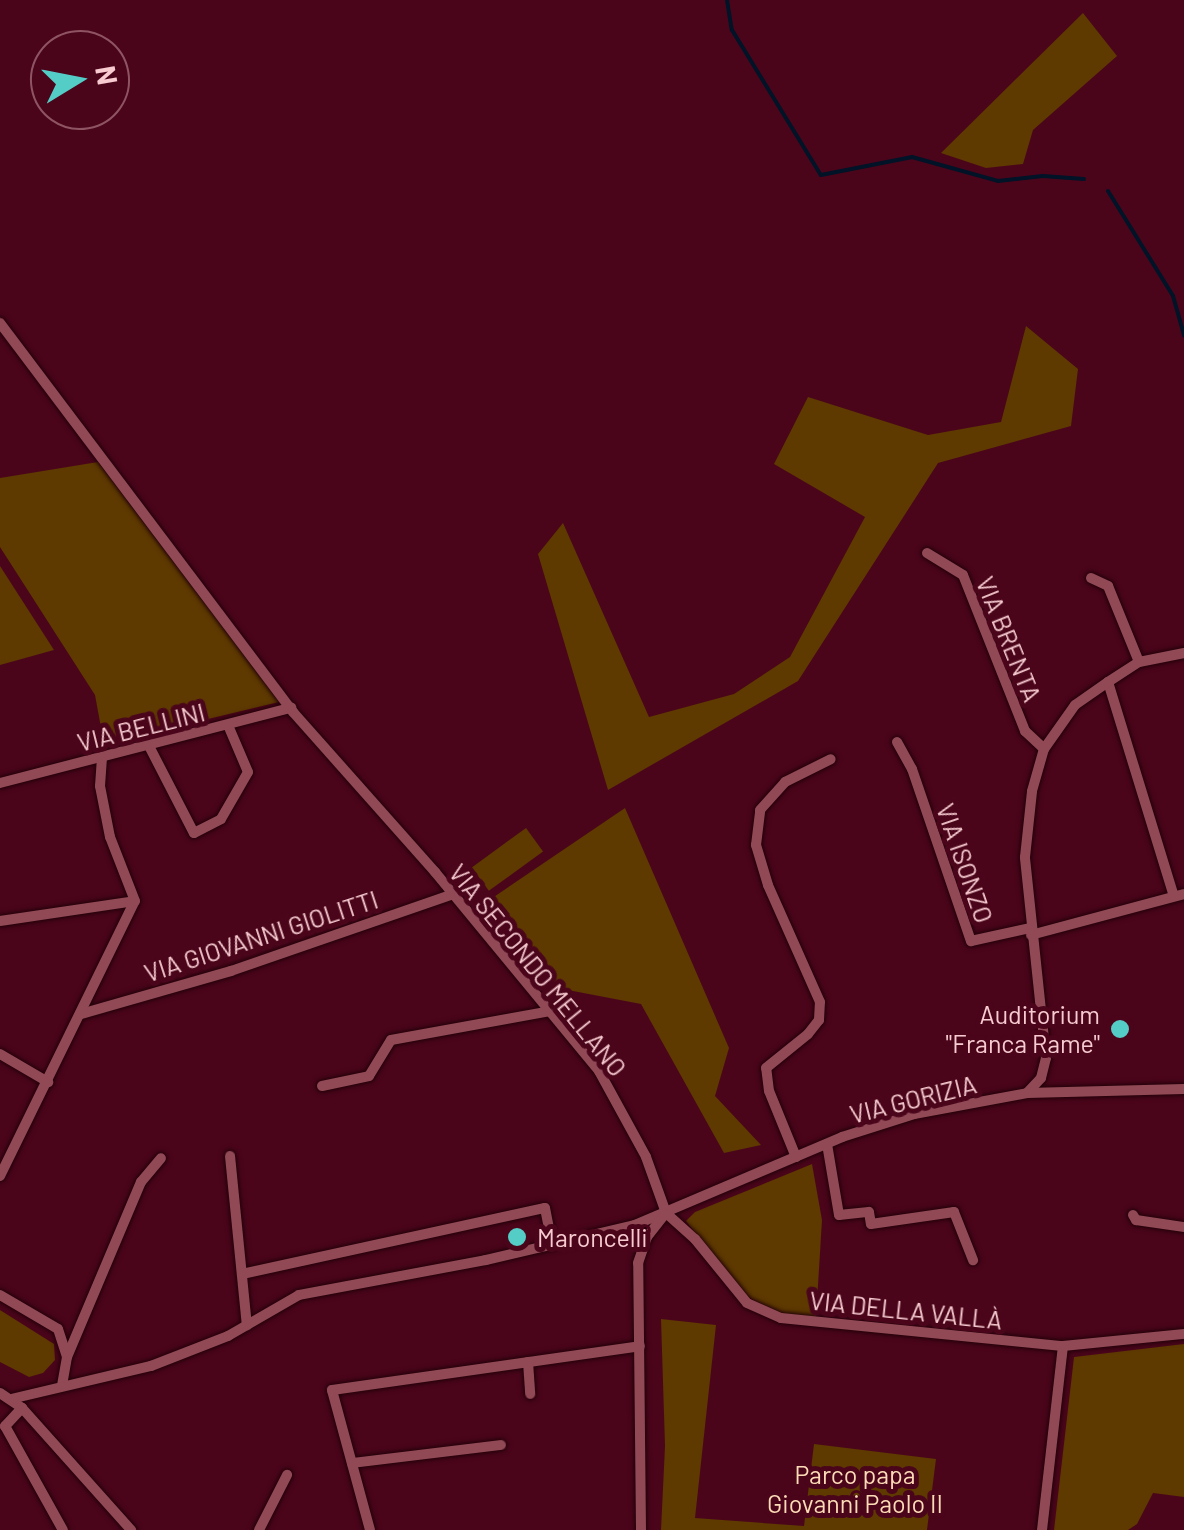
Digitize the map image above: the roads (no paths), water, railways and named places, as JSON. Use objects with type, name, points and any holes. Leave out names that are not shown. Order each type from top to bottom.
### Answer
[{"type":"street","name":"VIA SECONDO MELLANO","points":[[0,323],[291,708],[453,894],[598,1070],[627,1120],[666,1213]]},
{"type":"street","name":"VIA BRENTA","points":[[927,553],[963,575],[1025,731],[1044,749]]},
{"type":"street","points":[[1091,578],[1108,586],[1139,662]]},
{"type":"street","points":[[1027,1093],[1041,1078],[1046,1058],[1025,857],[1032,792],[1044,749],[1075,705],[1108,682],[1139,662],[1184,653]]},
{"type":"street","points":[[1031,931],[1179,895],[1108,682]]},
{"type":"street","name":"VIA BELLINI","points":[[0,783],[291,708]]},
{"type":"street","points":[[149,746],[194,833],[221,820],[248,772],[228,725]]},
{"type":"street","name":"VIA ISONZO","points":[[897,742],[912,768],[971,941],[1031,931]]},
{"type":"street","points":[[0,1176],[135,901],[110,837],[100,786],[102,758]]},
{"type":"street","points":[[796,1156],[769,1090],[766,1068],[808,1034],[819,1020],[820,1002],[768,885],[756,845],[760,810],[785,782],[831,759]]},
{"type":"street","name":"VIA GIOVANNI GIOLITTI","points":[[81,1014],[230,970],[453,894]]},
{"type":"street","points":[[0,921],[135,901]]},
{"type":"street","points":[[322,1086],[370,1076],[391,1040],[552,1011]]},
{"type":"street","points":[[0,1054],[48,1082]]},
{"type":"street","name":"VIA GORIZIA","points":[[5,1396],[151,1366],[247,1325],[299,1295],[552,1245],[666,1213],[826,1144],[914,1114],[1027,1093],[1184,1089]]},
{"type":"street","points":[[826,1144],[840,1216],[869,1212],[871,1224],[954,1212],[973,1260]]},
{"type":"street","points":[[230,1156],[247,1325]]},
{"type":"street","points":[[62,1384],[67,1356],[141,1182],[161,1158]]},
{"type":"street","points":[[242,1274],[545,1208],[552,1245]]},
{"type":"street","points":[[641,1530],[638,1263],[647,1237],[666,1213]]},
{"type":"street","name":"VIA DELLA VALLÀ","points":[[666,1213],[695,1238],[747,1302],[781,1318],[1063,1346],[1184,1334]]},
{"type":"street","points":[[1133,1216],[1136,1220],[1184,1227]]},
{"type":"street","points":[[0,1295],[58,1329],[67,1356]]},
{"type":"street","points":[[370,1530],[332,1390],[640,1346]]},
{"type":"street","points":[[1042,1530],[1063,1346]]},
{"type":"street","points":[[528,1362],[530,1394]]},
{"type":"street","points":[[5,1396],[22,1408],[132,1530]]},
{"type":"street","points":[[22,1408],[5,1426],[63,1530]]},
{"type":"street","points":[[352,1463],[500,1445]]},
{"type":"street","points":[[261,1529],[287,1476]]},
{"type":"waterway","points":[[727,0],[732,30],[821,175],[912,157],[998,181],[1043,176],[1084,179]]},
{"type":"waterway","points":[[1108,191],[1173,296],[1184,335]]},
{"type":"place","name":"Auditorium \"Franca Rame\"","points":[[1120,1029]]},
{"type":"place","name":"Maroncelli","points":[[517,1237]]},
{"type":"park label","name":"Parco papa Giovanni Paolo II","points":[[855,1490]]}]
